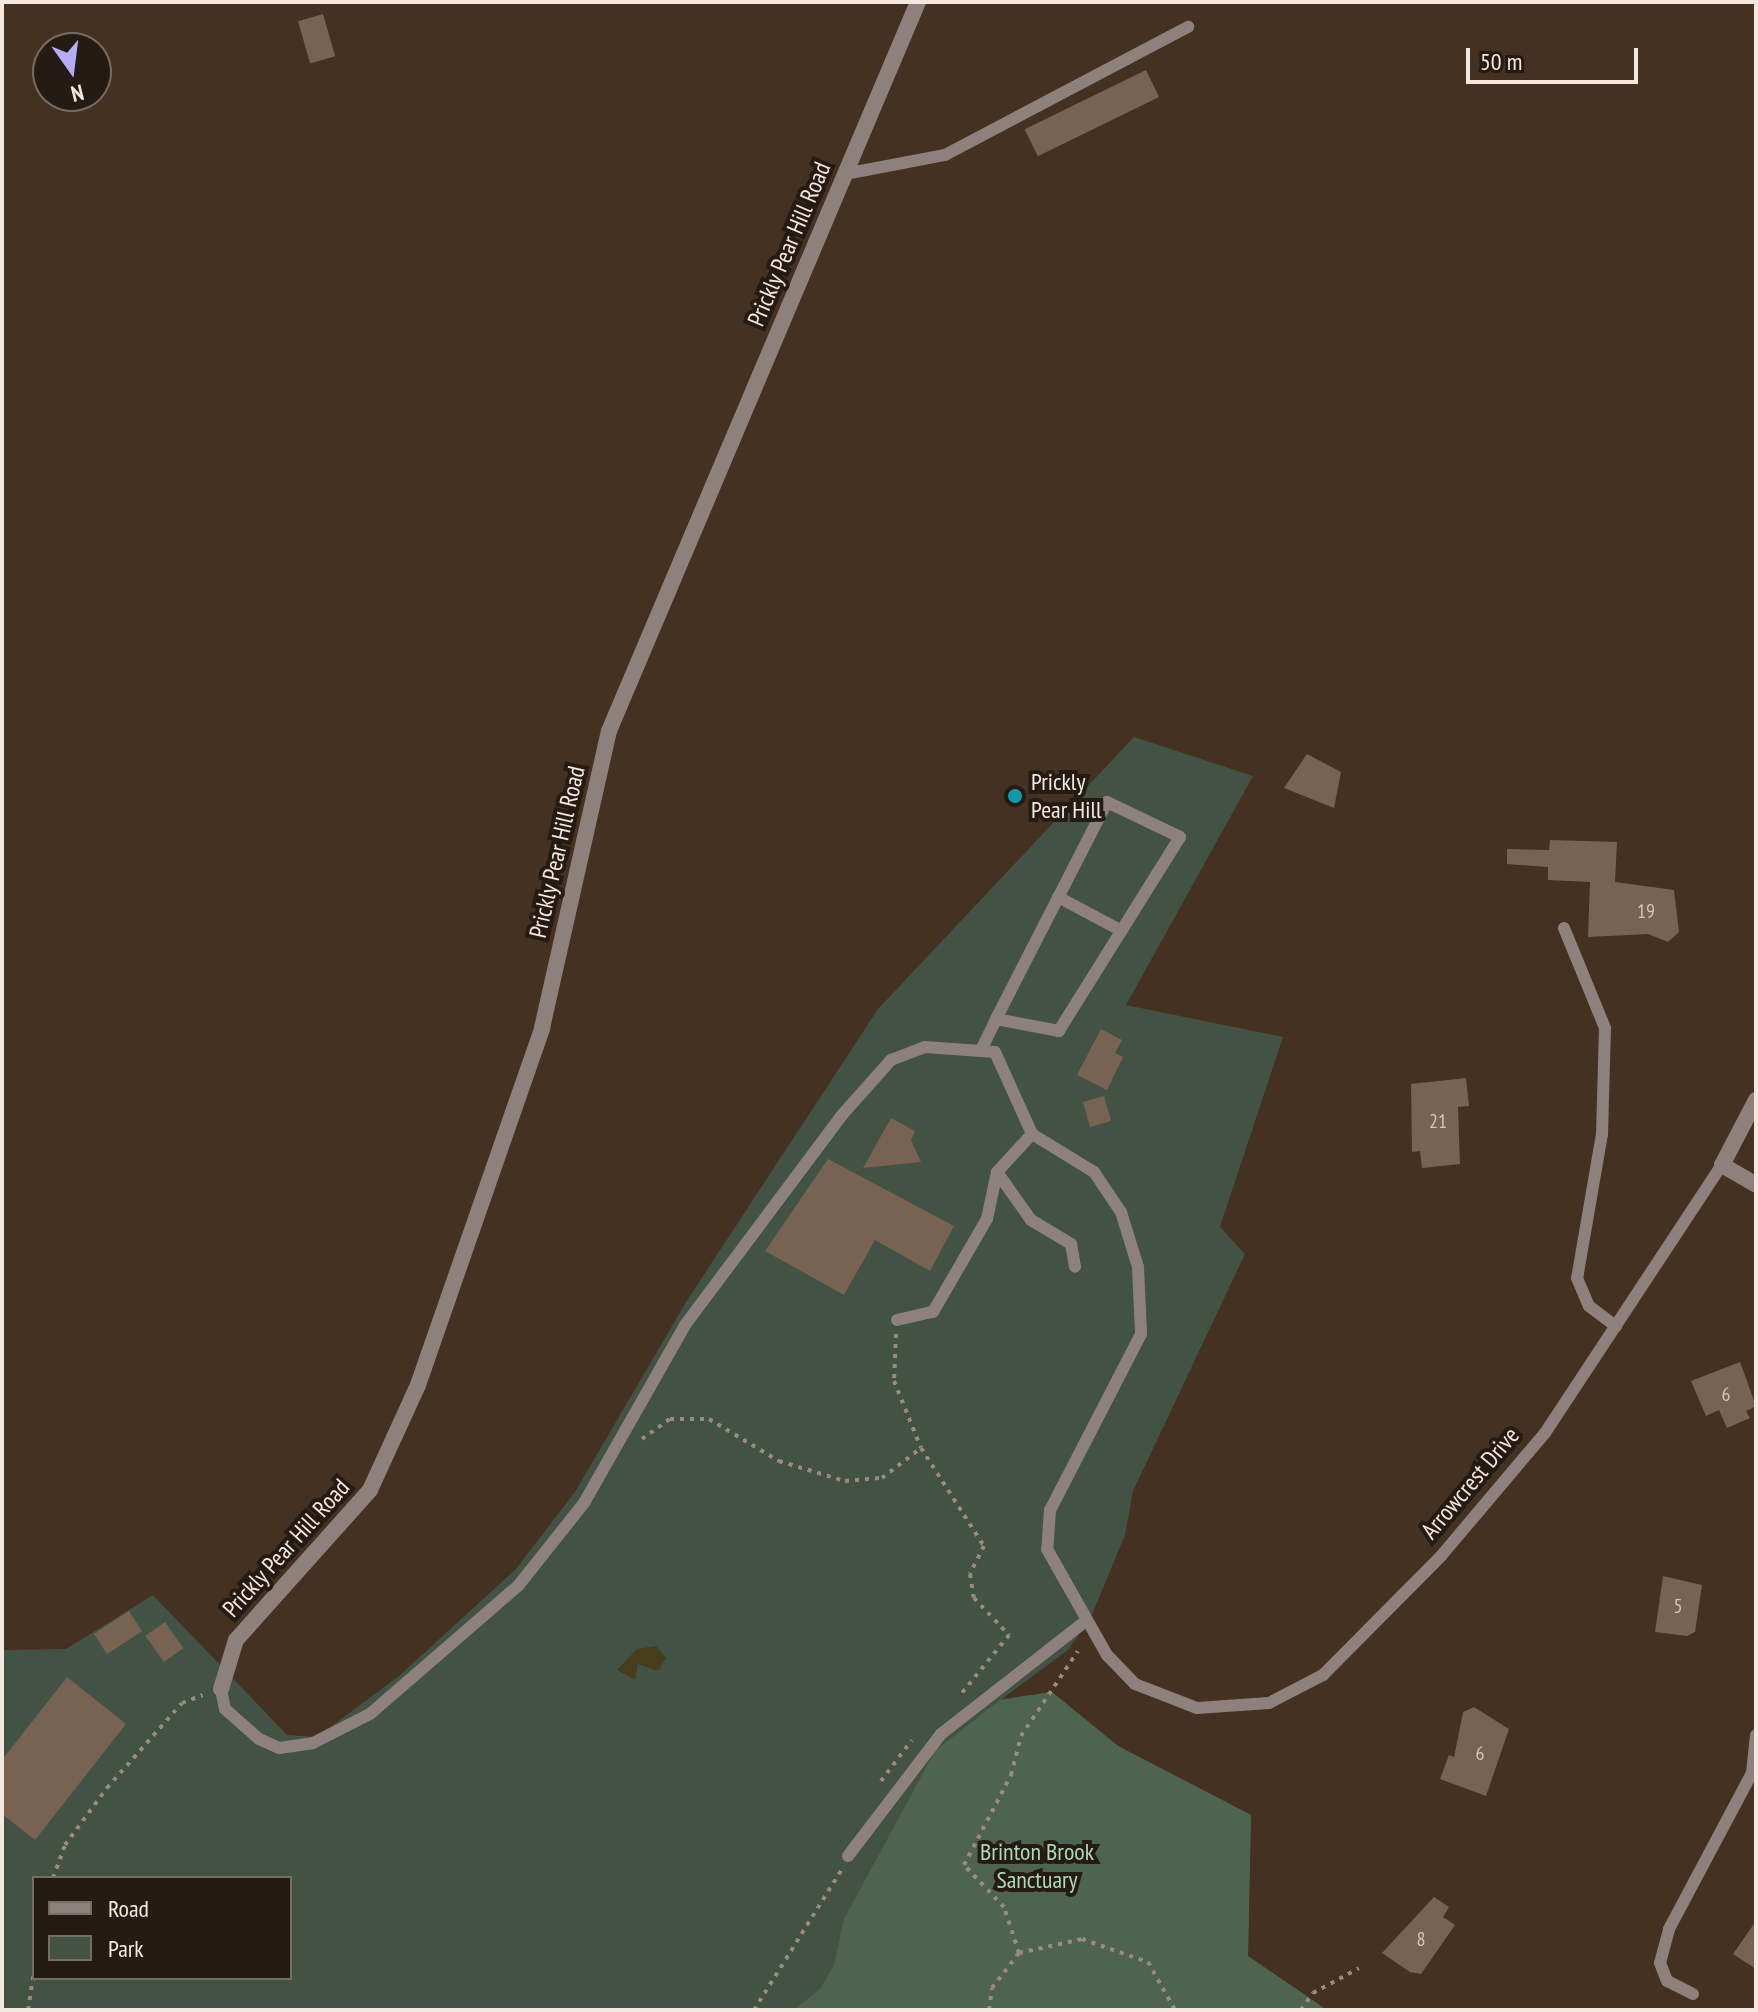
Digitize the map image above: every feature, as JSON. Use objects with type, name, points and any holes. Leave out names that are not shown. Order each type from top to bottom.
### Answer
[{"type":"street","name":"Prickly Pear Hill Road","points":[[221,1689],[236,1640],[370,1490],[418,1385],[542,1028],[609,731],[918,2]]},
{"type":"street","name":"Arrowcrest Drive","points":[[1722,1165],[1756,1100]]},
{"type":"street","points":[[1722,1165],[1756,1185]]},
{"type":"lane","points":[[845,174],[945,155],[1188,27]]},
{"type":"lane","points":[[983,1046],[996,1019],[1107,802],[1180,837],[1059,1031],[996,1019]]},
{"type":"lane","points":[[1058,897],[1122,931]]},
{"type":"lane","points":[[1564,928],[1605,1028],[1602,1134],[1577,1278],[1589,1306],[1616,1326]]},
{"type":"lane","points":[[221,1689],[225,1709],[241,1727],[296,1749],[359,1721],[414,1679],[518,1586],[562,1534],[685,1325],[866,1084],[891,1060],[925,1047],[983,1046]]},
{"type":"lane","points":[[897,1320],[933,1312],[965,1266],[997,1172],[1032,1134],[1015,1086],[983,1046]]},
{"type":"lane","name":"Arrowcrest Drive","points":[[1032,1134],[1094,1172],[1110,1192],[1132,1243],[1142,1297],[1130,1363],[1050,1510],[1047,1549],[1087,1628],[1107,1655],[1135,1684],[1197,1708],[1269,1703],[1323,1675],[1441,1556],[1545,1433],[1722,1165]]},
{"type":"lane","points":[[997,1172],[1031,1220],[1071,1244],[1075,1267]]},
{"type":"lane","points":[[848,1856],[941,1734],[1087,1628]]},
{"type":"lane","points":[[1693,1994],[1667,1981],[1660,1963],[1669,1929],[1754,1772],[1756,1735]]},
{"type":"path","points":[[897,1320],[894,1381],[921,1448],[984,1546],[970,1574],[974,1598],[1009,1635],[953,1701]]},
{"type":"path","points":[[631,1448],[670,1419],[709,1419],[779,1461],[845,1481],[882,1478],[921,1448]]},
{"type":"path","points":[[1019,1953],[1004,1907],[964,1865],[1011,1775],[1021,1736],[1087,1628]]},
{"type":"path","points":[[54,1876],[65,1845],[151,1736],[182,1703],[221,1689]]},
{"type":"path","points":[[873,1791],[921,1729]]},
{"type":"path","points":[[754,2010],[848,1856]]},
{"type":"path","points":[[989,2010],[992,1988],[1019,1953],[1082,1939],[1104,1942],[1148,1962],[1175,2010]]},
{"type":"path","points":[[1301,2010],[1313,1993],[1359,1968]]},
{"type":"path","points":[[28,2010],[33,1980]]},
{"type":"green space","points":[[1134,737],[1253,776],[1126,1005],[1283,1037],[1220,1227],[1245,1254],[1133,1491],[1125,1535],[1091,1617],[1068,1650],[1002,1699],[1052,1692],[1118,1746],[1251,1815],[1248,1956],[1327,2010],[2,2010],[2,1650],[66,1649],[153,1595],[287,1735],[317,1737],[399,1676],[515,1570],[575,1492],[686,1302],[878,1009]]},
{"type":"green space","name":"Brinton Brook Sanctuary","points":[[1052,1692],[1118,1746],[1251,1815],[1248,1956],[1327,2010],[794,2010],[821,1988],[834,1965],[844,1919],[935,1751],[1000,1700]]},
{"type":"sand","points":[[656,1646],[666,1658],[658,1671],[638,1664],[635,1680],[617,1670],[637,1649]]},
{"type":"building","points":[[323,14],[335,56],[310,63],[298,21]]},
{"type":"building","points":[[1146,70],[1159,97],[1038,156],[1025,129]]},
{"type":"building","points":[[1307,754],[1341,772],[1334,808],[1284,788]]},
{"type":"building","points":[[1550,840],[1617,842],[1615,882],[1674,890],[1679,932],[1668,942],[1648,934],[1588,937],[1590,882],[1548,880],[1548,867],[1507,864],[1507,849],[1549,850]]},
{"type":"building","points":[[1101,1029],[1122,1040],[1115,1053],[1123,1057],[1107,1090],[1077,1075]]},
{"type":"building","points":[[1466,1078],[1469,1106],[1458,1107],[1460,1164],[1422,1168],[1420,1151],[1412,1152],[1411,1084]]},
{"type":"building","points":[[1104,1096],[1111,1121],[1090,1127],[1083,1102]]},
{"type":"building","points":[[891,1118],[915,1131],[911,1140],[921,1162],[863,1168]]},
{"type":"building","points":[[828,1159],[954,1226],[930,1271],[875,1240],[844,1295],[765,1251]]},
{"type":"building","points":[[1740,1362],[1756,1406],[1746,1411],[1750,1418],[1727,1428],[1719,1410],[1706,1416],[1691,1381]]},
{"type":"building","points":[[1663,1576],[1702,1585],[1695,1632],[1687,1636],[1655,1632]]},
{"type":"building","points":[[129,1611],[142,1631],[107,1654],[94,1634]]},
{"type":"building","points":[[165,1622],[183,1648],[164,1662],[145,1636]]},
{"type":"building","points":[[67,1677],[126,1724],[35,1840],[2,1814],[2,1760]]},
{"type":"building","points":[[1474,1707],[1509,1729],[1486,1796],[1440,1779],[1449,1755],[1454,1757],[1463,1712]]},
{"type":"building","points":[[1434,1897],[1449,1907],[1443,1917],[1455,1925],[1421,1974],[1410,1972],[1382,1953]]},
{"type":"building","points":[[1756,1921],[1756,1969],[1733,1954]]},
{"type":"place","name":"Prickly Pear Hill","points":[[1015,796]]}]
